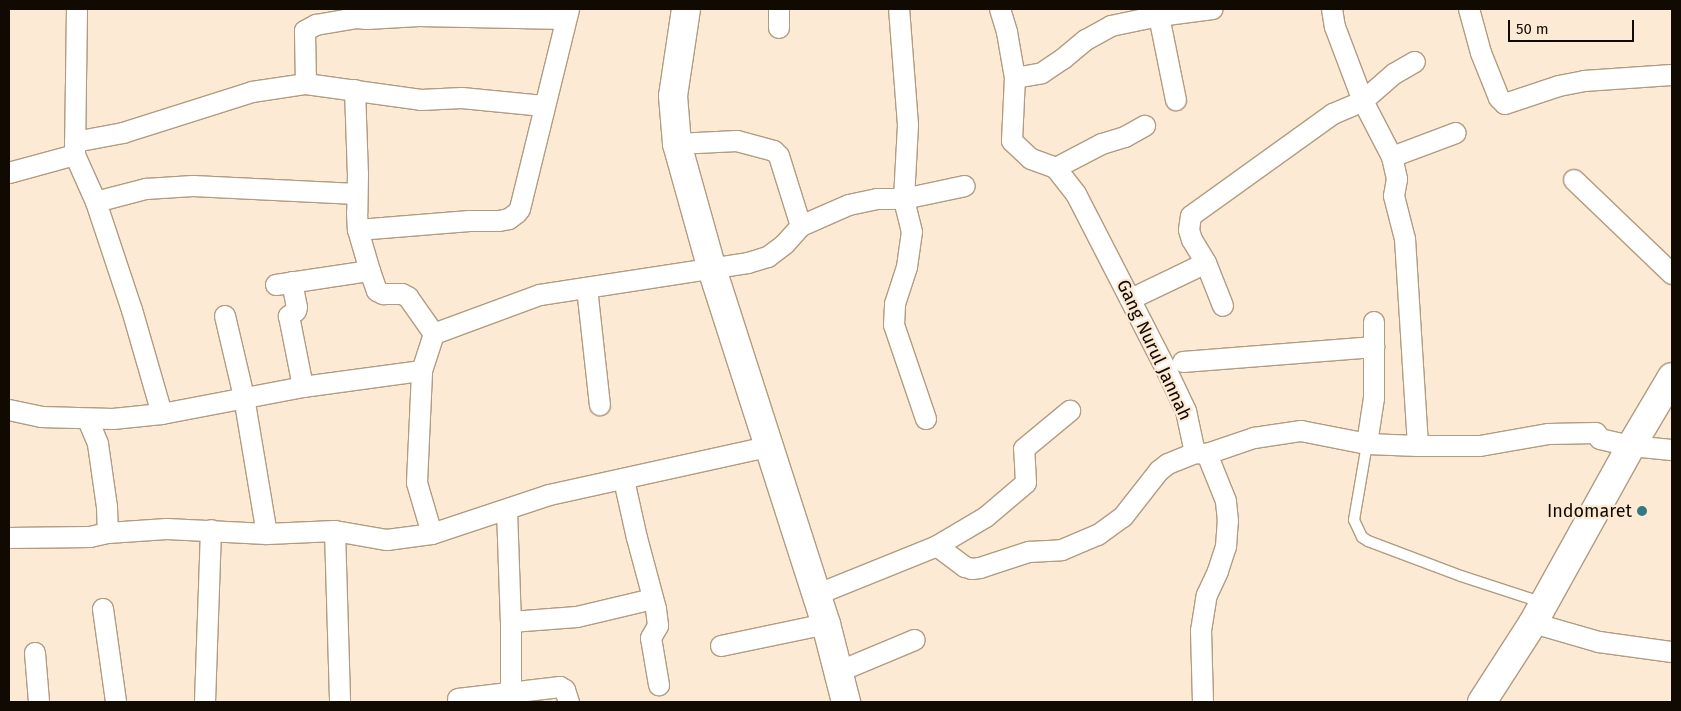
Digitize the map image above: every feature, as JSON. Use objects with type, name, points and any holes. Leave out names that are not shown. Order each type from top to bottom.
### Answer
[{"type":"street","points":[[77,9],[75,148],[96,202],[132,310],[162,414]]},
{"type":"street","points":[[686,9],[673,96],[677,144],[712,269],[826,624],[846,702]]},
{"type":"street","points":[[899,9],[908,125],[904,199],[912,232],[907,267],[895,304],[894,325],[926,419]]},
{"type":"street","points":[[1000,9],[1007,32],[1015,78],[1012,141],[1031,160],[1056,168],[1102,144],[1125,137],[1145,126]]},
{"type":"street","points":[[1015,78],[1042,73],[1086,40],[1111,26],[1159,16],[1213,9]]},
{"type":"street","points":[[1332,9],[1334,27],[1362,101],[1392,157],[1397,179],[1394,196],[1405,239],[1418,446]]},
{"type":"street","points":[[1469,9],[1484,61],[1499,98],[1505,104],[1559,86],[1584,81],[1672,75]]},
{"type":"street","points":[[306,84],[305,31],[354,13],[418,16],[568,14],[520,209],[509,219],[358,230]]},
{"type":"street","points":[[1159,16],[1176,100]]},
{"type":"street","points":[[1223,306],[1206,263],[1192,240],[1189,230],[1191,216],[1333,114],[1362,101],[1394,74],[1415,62]]},
{"type":"street","points":[[9,173],[75,148],[252,92],[306,84],[421,100],[462,98],[544,106]]},
{"type":"street","points":[[355,90],[358,230],[370,271],[377,291],[383,294],[402,294],[408,297],[434,334]]},
{"type":"street","points":[[1392,157],[1456,133]]},
{"type":"street","points":[[677,144],[737,141],[774,151],[779,156],[801,226]]},
{"type":"street","name":"Gang Nurul Jannah","points":[[1056,168],[1076,194],[1131,299],[1186,411],[1201,453],[1226,501],[1228,521],[1226,547],[1207,595],[1201,631],[1203,702]]},
{"type":"street","points":[[1574,180],[1672,274]]},
{"type":"street","points":[[96,202],[146,189],[193,186],[357,194]]},
{"type":"street","points":[[434,334],[540,294],[712,269],[768,257],[785,244],[801,226],[849,205],[877,199],[904,199],[965,186]]},
{"type":"street","points":[[1131,299],[1206,263]]},
{"type":"street","points":[[303,387],[289,316],[296,311],[297,307],[284,284],[370,271]]},
{"type":"street","points":[[587,288],[600,405]]},
{"type":"street","points":[[224,316],[244,397],[267,534]]},
{"type":"street","points":[[1367,444],[1374,398],[1374,322]]},
{"type":"street","points":[[432,534],[417,483],[422,371],[434,334]]},
{"type":"street","points":[[1183,362],[1374,347]]},
{"type":"street","points":[[9,410],[41,417],[88,420],[162,414],[303,387],[422,371]]},
{"type":"street","points":[[1482,702],[1539,613],[1631,446],[1672,378]]},
{"type":"street","points":[[816,594],[937,546],[986,517],[1026,483],[1024,449],[1070,411]]},
{"type":"street","points":[[88,420],[98,444],[107,507],[108,533]]},
{"type":"street","points":[[937,546],[965,567],[972,569],[1028,552],[1062,550],[1098,535],[1123,517],[1159,471],[1168,464],[1254,438],[1301,431],[1367,444],[1418,446],[1480,446],[1549,434],[1596,433],[1600,438],[1631,446],[1672,450]]},
{"type":"street","points":[[9,538],[90,537],[108,533],[211,530],[267,534],[335,531],[387,540],[432,534],[549,495],[768,448]]},
{"type":"street","points":[[624,480],[658,626],[651,638],[659,685]]},
{"type":"street","points":[[507,510],[511,622],[510,694]]},
{"type":"street","points":[[205,702],[211,530]]},
{"type":"street","points":[[335,531],[340,702]]},
{"type":"street","points":[[511,622],[577,617],[653,599]]},
{"type":"street","points":[[102,609],[116,702]]},
{"type":"street","points":[[1539,613],[1599,642],[1672,652]]},
{"type":"street","points":[[721,646],[826,624]]},
{"type":"street","points":[[838,672],[915,640]]},
{"type":"street","points":[[35,652],[39,702]]},
{"type":"street","points":[[458,699],[560,687],[565,690],[569,702]]},
{"type":"lane","points":[[1367,444],[1354,520],[1362,537],[1368,541],[1461,576],[1539,613]]},
{"type":"place","name":"Indomaret","points":[[1642,511]]}]
